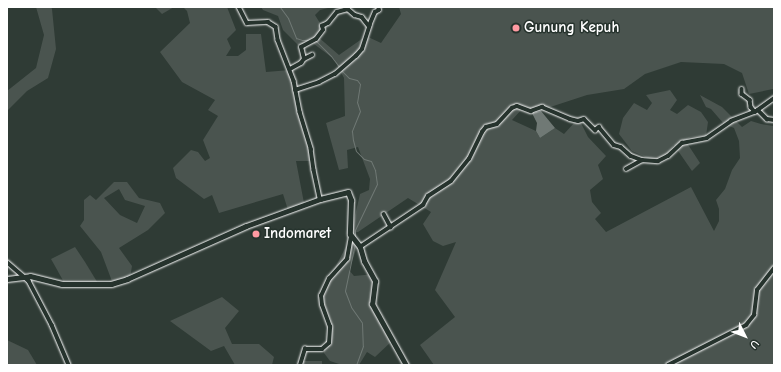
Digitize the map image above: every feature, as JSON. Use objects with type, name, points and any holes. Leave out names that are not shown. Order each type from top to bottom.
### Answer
[{"type":"main road","points":[[7,279],[25,276],[62,284],[110,284],[127,279],[246,226],[320,199],[344,192],[350,193],[350,232],[352,238],[358,245],[364,261],[375,282],[372,304],[406,365]]},
{"type":"street","points":[[239,7],[247,23],[268,22],[275,25],[290,69],[300,112],[310,144],[320,199]]},
{"type":"street","points":[[296,90],[325,79],[341,69],[362,50],[375,12],[379,10],[378,7]]},
{"type":"street","points":[[304,59],[301,47],[314,41],[323,30],[322,26],[337,12],[346,9],[362,17],[370,25]]},
{"type":"street","points":[[290,69],[312,55]]},
{"type":"street","points":[[742,89],[742,94],[750,100],[751,107],[767,119],[774,120]]},
{"type":"street","points":[[358,245],[391,227],[422,205],[428,196],[451,181],[469,159],[486,127],[497,124],[512,108],[517,106],[531,111],[542,107],[570,119],[578,121],[584,119],[595,130],[599,127],[614,144],[621,147],[630,156],[642,160],[662,159],[682,143],[707,138],[731,121],[756,111],[774,98]]},
{"type":"street","points":[[626,169],[642,160]]},
{"type":"street","points":[[384,214],[391,227]]},
{"type":"street","points":[[300,365],[305,349],[322,348],[329,343],[330,327],[322,305],[321,296],[329,279],[347,259],[352,238]]},
{"type":"street","points":[[7,262],[25,276],[49,318],[69,365]]},
{"type":"street","points":[[668,365],[746,325],[754,315],[756,290],[774,268]]},
{"type":"shaded area","points":[[36,7],[51,7],[52,9],[56,49],[48,78],[27,91],[7,111],[7,91],[36,68],[44,35]]},
{"type":"shaded area","points":[[155,7],[174,7],[162,14]]},
{"type":"shaded area","points":[[183,7],[227,7],[236,30],[227,39],[231,48],[226,56],[238,56],[246,50],[246,34],[261,34],[266,72],[290,70],[299,118],[309,144],[310,161],[296,161],[304,203],[288,210],[283,194],[219,213],[212,195],[204,199],[176,178],[173,168],[191,150],[198,152],[205,161],[210,158],[203,140],[218,116],[208,110],[215,100],[182,82],[160,52],[190,23],[187,11]]},
{"type":"shaded area","points":[[261,7],[332,7],[320,10],[315,15],[323,28],[317,36],[339,55],[366,36],[381,43],[401,14],[399,7],[774,7],[773,89],[749,94],[742,73],[724,64],[681,62],[645,74],[624,89],[587,95],[532,113],[522,109],[512,120],[536,131],[540,138],[555,128],[564,134],[574,123],[581,123],[588,137],[606,156],[598,165],[603,179],[590,190],[592,202],[601,213],[595,219],[606,232],[691,187],[714,231],[719,221],[719,209],[716,200],[725,189],[732,170],[740,158],[739,141],[734,128],[724,124],[711,109],[706,107],[700,95],[722,107],[742,127],[751,121],[774,126],[774,365],[434,365],[420,345],[455,317],[435,290],[456,242],[443,246],[433,241],[423,224],[431,212],[408,198],[358,232],[351,233],[360,194],[369,190],[370,179],[358,147],[347,150],[348,168],[339,170],[326,123],[345,116],[344,78],[334,59],[310,41],[299,46],[283,30],[278,16],[263,10]]},
{"type":"shaded area","points":[[670,90],[677,100],[670,110],[677,114],[688,105],[701,112],[708,122],[706,136],[691,137],[685,140],[700,163],[692,171],[674,145],[666,156],[650,159],[632,151],[619,134],[623,118],[634,103],[647,110],[652,103],[646,95]]},
{"type":"shaded area","points":[[541,111],[555,128],[540,138],[536,131],[537,123],[532,113]]},
{"type":"shaded area","points":[[114,182],[127,182],[139,198],[160,203],[165,213],[148,230],[119,248],[132,266],[130,278],[113,284],[101,252],[80,226],[84,220],[84,200],[90,195],[96,200]],"holes":[[[119,189],[125,200],[145,206],[137,223],[120,215],[104,198]]]},
{"type":"shaded area","points":[[350,239],[358,244],[349,270],[354,276],[375,274],[376,286],[370,303],[392,341],[375,357],[367,352],[359,365],[342,365],[330,361],[324,353],[325,343],[333,327],[322,298],[328,281]]},
{"type":"shaded area","points":[[75,247],[99,285],[65,284],[51,259]]},
{"type":"shaded area","points":[[222,297],[239,311],[225,328],[232,344],[259,344],[274,357],[272,365],[235,365],[224,346],[211,351],[170,321]]},
{"type":"shaded area","points":[[7,340],[28,350],[37,365],[7,365]]},
{"type":"shaded area","points":[[302,361],[322,361],[322,365],[302,365]]},
{"type":"waterway","points":[[280,7],[288,18],[296,38],[302,40],[313,40]]},
{"type":"waterway","points":[[316,41],[331,56],[340,68]]},
{"type":"waterway","points":[[342,71],[349,78],[357,80],[360,84],[357,102],[360,111],[352,131],[353,140],[356,151],[364,159],[371,161],[375,170],[377,184],[355,230],[355,236]]},
{"type":"waterway","points":[[355,243],[345,291],[351,307],[362,323],[363,346],[356,365]]},
{"type":"place","name":"Gunung Kepuh","points":[[516,28]]},
{"type":"place","name":"Indomaret","points":[[256,234]]}]
